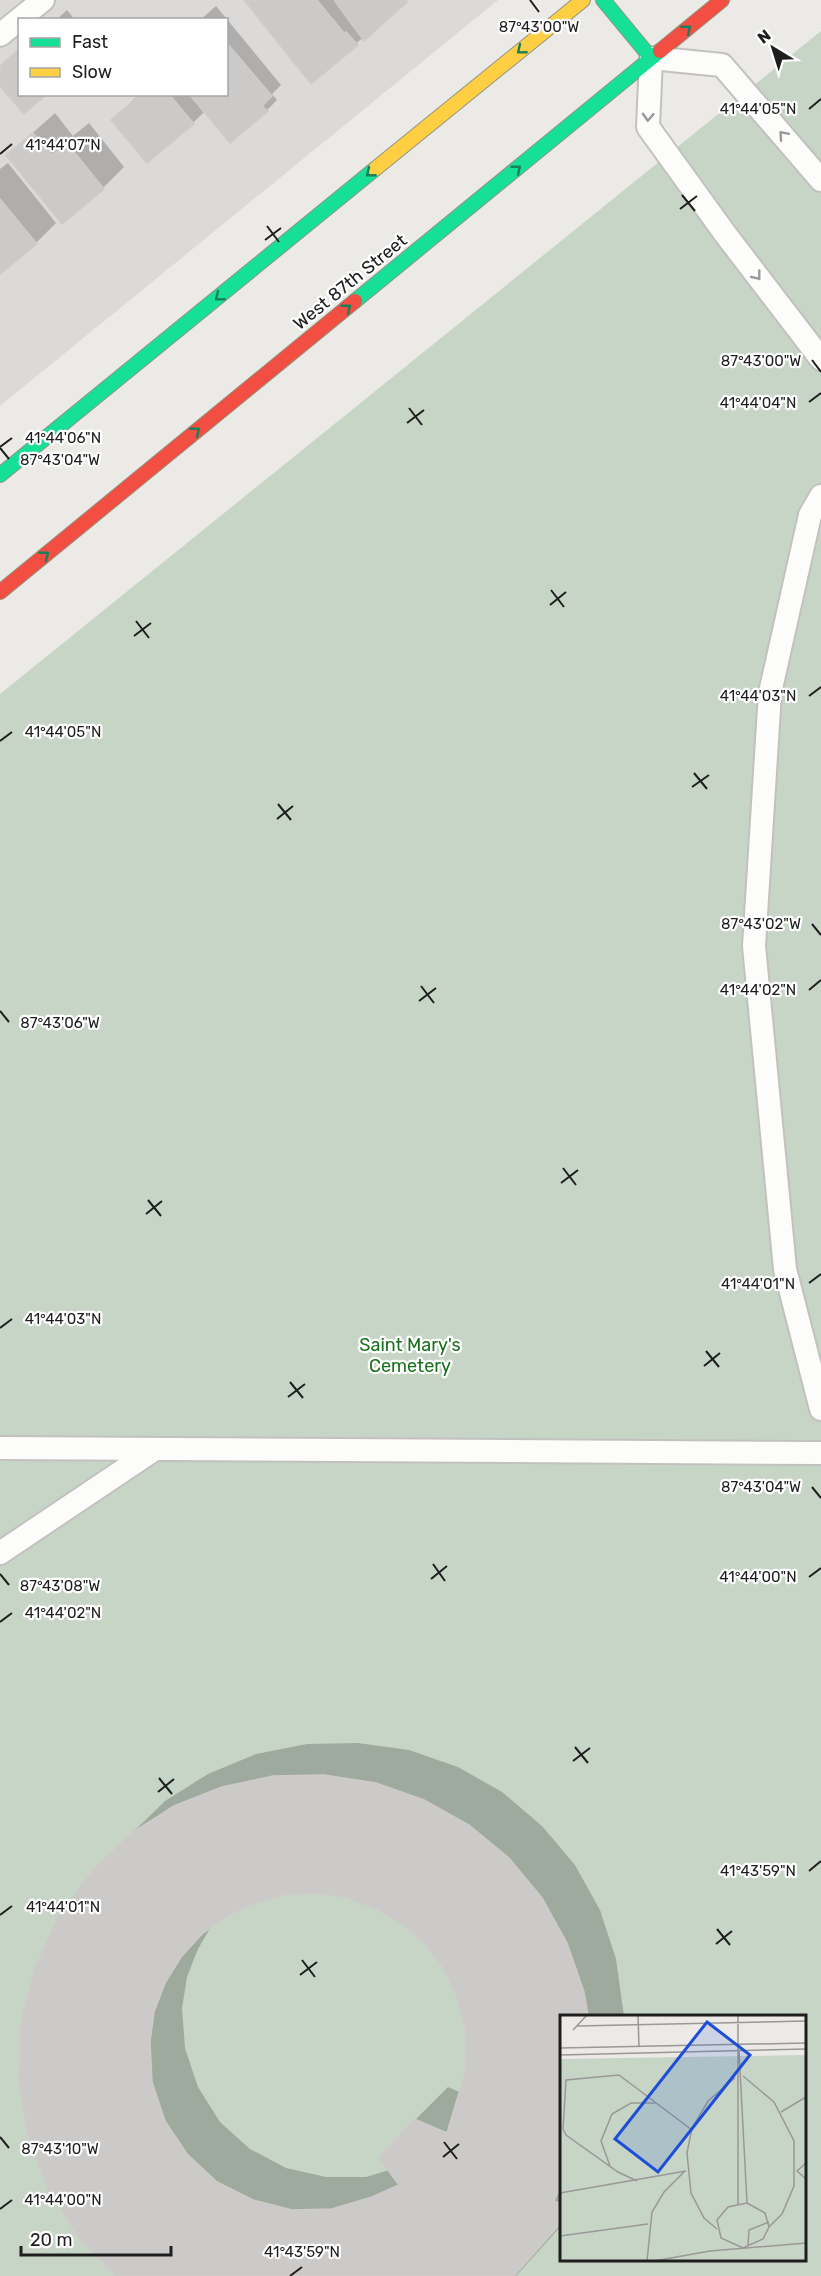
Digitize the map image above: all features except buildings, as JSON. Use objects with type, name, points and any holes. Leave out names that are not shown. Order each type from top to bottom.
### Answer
[{"type":"main road","points":[[0,475],[582,0]]},
{"type":"main road","points":[[603,0],[651,58]]},
{"type":"main road","name":"West 87th Street","points":[[0,592],[722,0]]},
{"type":"lane","points":[[21,18],[43,0]]},
{"type":"lane","points":[[0,35],[18,20]]},
{"type":"lane","points":[[821,180],[722,65],[651,58],[648,127],[726,236],[821,360]]},
{"type":"lane","points":[[821,496],[810,515],[771,693],[754,946],[785,1269],[821,1409]]},
{"type":"lane","points":[[0,1448],[821,1453]]},
{"type":"lane","points":[[0,1553],[155,1449]]},
{"type":"shaded area","points":[[0,0],[498,0],[0,406]]},
{"type":"green space","name":"Saint Mary's Cemetery","points":[[821,31],[821,2276],[0,2276],[0,694]]},
{"type":"traffic: fast","points":[[603,0],[651,58]]},
{"type":"traffic: fast","points":[[355,301],[660,51]]},
{"type":"traffic: fast","points":[[0,475],[375,169]]},
{"type":"traffic: slow","points":[[375,169],[583,0]]},
{"type":"traffic: jam","points":[[660,51],[722,0]]},
{"type":"traffic: jam","points":[[0,592],[355,301]]}]
